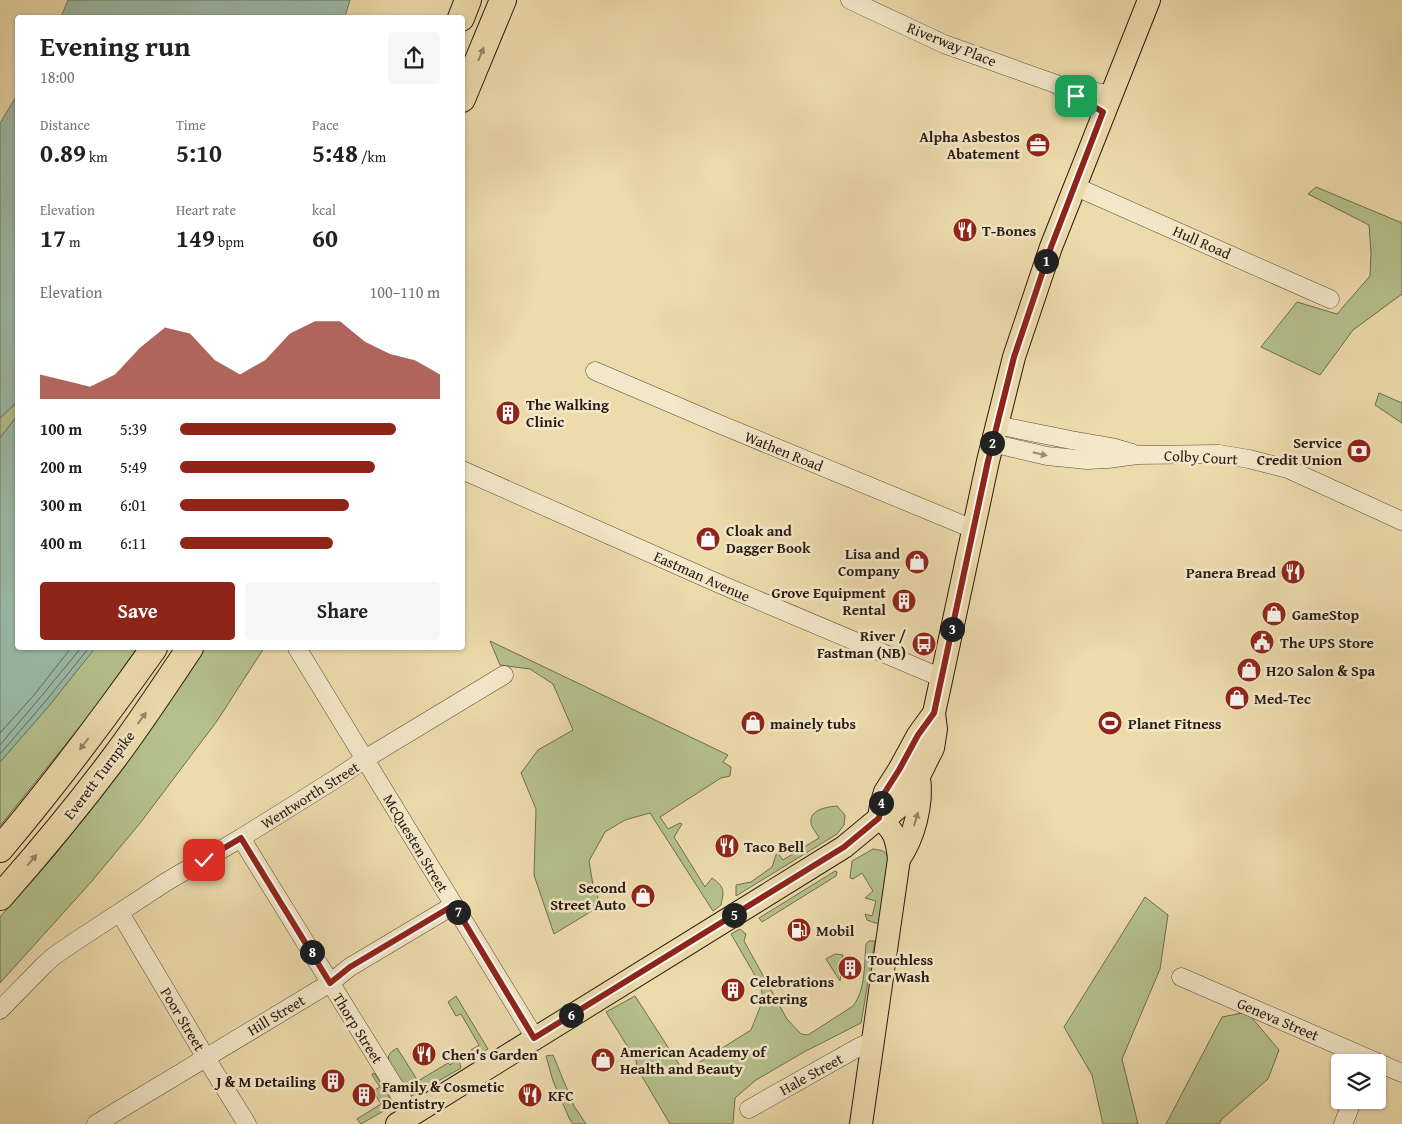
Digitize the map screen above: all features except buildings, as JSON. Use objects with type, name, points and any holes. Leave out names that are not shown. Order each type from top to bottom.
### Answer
[{"type":"highway","points":[[462,15],[468,0]]},
{"type":"highway","points":[[465,92],[503,0]]},
{"type":"highway","name":"Everett Turnpike","points":[[0,848],[72,760],[153,650]]},
{"type":"highway","name":"Everett Turnpike","points":[[0,897],[40,851],[114,757],[189,650]]},
{"type":"main road","points":[[405,1120],[534,1038],[844,847],[879,818],[892,813],[902,804],[919,776],[932,748],[936,729],[934,713],[994,434],[1014,357],[1051,247],[1074,186],[1149,0]]},
{"type":"main road","points":[[879,818],[885,792],[922,729],[934,713]]},
{"type":"main road","points":[[899,859],[911,836],[920,804],[921,789],[919,776]]},
{"type":"main road","points":[[861,1124],[899,859],[894,832],[879,818]]},
{"type":"street","name":"Riverway Place","points":[[850,0],[944,44],[1107,104]]},
{"type":"street","name":"Hull Road","points":[[1074,186],[1330,299]]},
{"type":"street","name":"Wathen Road","points":[[594,371],[973,529]]},
{"type":"street","name":"Colby Court","points":[[994,434],[1071,440],[1137,454],[1219,454],[1249,459],[1288,469],[1402,521]]},
{"type":"street","name":"Eastman Avenue","points":[[465,471],[722,585],[942,678]]},
{"type":"street","name":"McQuesten Street","points":[[298,650],[534,1038]]},
{"type":"street","name":"Wentworth Street","points":[[0,1010],[54,956],[166,882],[241,838],[365,759],[504,675]]},
{"type":"street","name":"Thorp Street","points":[[241,838],[330,983],[405,1120]]},
{"type":"street","name":"Hill Street","points":[[96,1124],[330,983],[350,967],[454,905]]},
{"type":"street","name":"Poor Street","points":[[120,913],[247,1124]]},
{"type":"street","name":"Geneva Street","points":[[1180,977],[1355,1054]]},
{"type":"street","name":"Hale Street","points":[[749,1109],[873,1041]]},
{"type":"street","name":"Geneva Street","points":[[1386,1067],[1402,1073]]},
{"type":"street","points":[[1343,1124],[1349,1109]]},
{"type":"green space","points":[[1316,187],[1402,223],[1402,294],[1353,330],[1320,375],[1261,347],[1297,302],[1337,314],[1370,276],[1369,225],[1308,194]]},
{"type":"green space","points":[[1379,393],[1402,403],[1402,423],[1375,405]]},
{"type":"green space","points":[[15,404],[15,419],[0,438],[0,418]]},
{"type":"green space","points":[[490,641],[728,755],[723,762],[731,767],[730,776],[721,778],[660,817],[668,829],[680,823],[682,824],[674,837],[705,887],[712,878],[719,884],[723,893],[721,905],[713,911],[650,813],[625,820],[605,832],[589,861],[593,885],[598,897],[595,909],[554,934],[534,875],[536,809],[521,773],[538,750],[573,730],[553,684],[530,669],[500,665]]},
{"type":"green space","points":[[93,650],[136,650],[95,708],[0,826],[0,762],[48,707]]},
{"type":"green space","points":[[204,650],[263,650],[217,721],[141,822],[92,881],[0,983],[0,917],[58,851],[187,677]]},
{"type":"green space","points":[[837,806],[845,815],[844,825],[837,834],[736,896],[736,885],[751,882],[772,867],[777,852],[783,860],[819,838],[811,825],[811,818],[820,810]]},
{"type":"green space","points":[[873,849],[884,852],[889,861],[887,888],[879,923],[867,920],[865,914],[872,916],[876,901],[865,898],[873,891],[862,873],[853,879],[850,878],[852,861]]},
{"type":"green space","points":[[835,871],[837,872],[836,876],[762,922],[759,918]]},
{"type":"green space","points":[[1145,897],[1168,915],[1160,969],[1122,1059],[1138,1124],[1103,1124],[1092,1075],[1064,1027]]},
{"type":"green space","points":[[740,929],[746,934],[744,941],[787,1019],[801,1034],[808,1035],[853,1006],[862,984],[866,944],[869,941],[875,941],[861,1023],[804,1052],[756,1080],[735,1098],[733,1124],[670,1124],[637,1068],[636,1060],[606,1012],[635,996],[684,1072],[751,1030],[763,1000],[761,986],[731,934]]},
{"type":"green space","points":[[835,954],[843,955],[840,981],[826,959]]},
{"type":"green space","points":[[456,996],[488,1049],[477,1056],[472,1054],[471,1050],[479,1045],[461,1014],[456,1016],[448,1002]]},
{"type":"green space","points":[[1247,1012],[1279,1050],[1268,1079],[1222,1119],[1219,1124],[1166,1124],[1222,1017]]},
{"type":"green space","points":[[397,1048],[418,1081],[448,1063],[450,1065],[457,1060],[461,1068],[410,1097],[389,1062],[389,1055]]},
{"type":"green space","points":[[553,1055],[574,1106],[586,1124],[573,1124],[570,1120],[553,1081],[546,1056]]},
{"type":"green space","points":[[373,1073],[394,1105],[361,1124],[357,1119],[381,1104],[373,1091],[380,1087],[372,1075]]},
{"type":"water","points":[[68,0],[350,0],[346,15],[62,15]]},
{"type":"water","points":[[15,98],[15,404],[0,418],[0,123]]},
{"type":"water","points":[[15,419],[15,650],[93,650],[48,707],[0,762],[0,438]]},
{"type":"place","name":"Alpha Asbestos Abatement","points":[[1038,145]]},
{"type":"place","name":"T-Bones","points":[[965,230]]},
{"type":"place","name":"The Walking Clinic","points":[[508,413]]},
{"type":"place","name":"Service Credit Union","points":[[1359,451]]},
{"type":"place","name":"Cloak and Dagger Book","points":[[708,539]]},
{"type":"place","name":"Lisa and Company","points":[[917,562]]},
{"type":"place","name":"Panera Bread","points":[[1293,572]]},
{"type":"place","name":"Grove Equipment Rental","points":[[904,601]]},
{"type":"place","name":"GameStop","points":[[1274,614]]},
{"type":"place","name":"The UPS Store","points":[[1262,642]]},
{"type":"place","name":"River / Fastman (NB)","points":[[924,644]]},
{"type":"place","name":"H2O Salon & Spa","points":[[1249,670]]},
{"type":"place","name":"Med-Tec","points":[[1237,698]]},
{"type":"place","name":"mainely tubs","points":[[753,723]]},
{"type":"place","name":"Planet Fitness","points":[[1110,723]]},
{"type":"place","name":"Taco Bell","points":[[727,846]]},
{"type":"place","name":"Second Street Auto","points":[[643,896]]},
{"type":"place","name":"Mobil","points":[[799,930]]},
{"type":"place","name":"Touchless Car Wash","points":[[850,968]]},
{"type":"place","name":"Celebrations Catering","points":[[733,990]]},
{"type":"place","name":"Chen's Garden","points":[[424,1054]]},
{"type":"place","name":"American Academy of Health and Beauty","points":[[603,1060]]},
{"type":"place","name":"J & M Detailing","points":[[333,1081]]},
{"type":"place","name":"Family & Cosmetic Dentistry","points":[[364,1095]]},
{"type":"place","name":"KFC","points":[[530,1095]]},
{"type":"route","points":[[204,860],[241,838],[330,983],[350,967],[454,905],[534,1038],[844,847],[879,818],[885,792],[918,735],[934,713],[988,461],[1014,357],[1051,247],[1103,112],[1076,96]]}]
